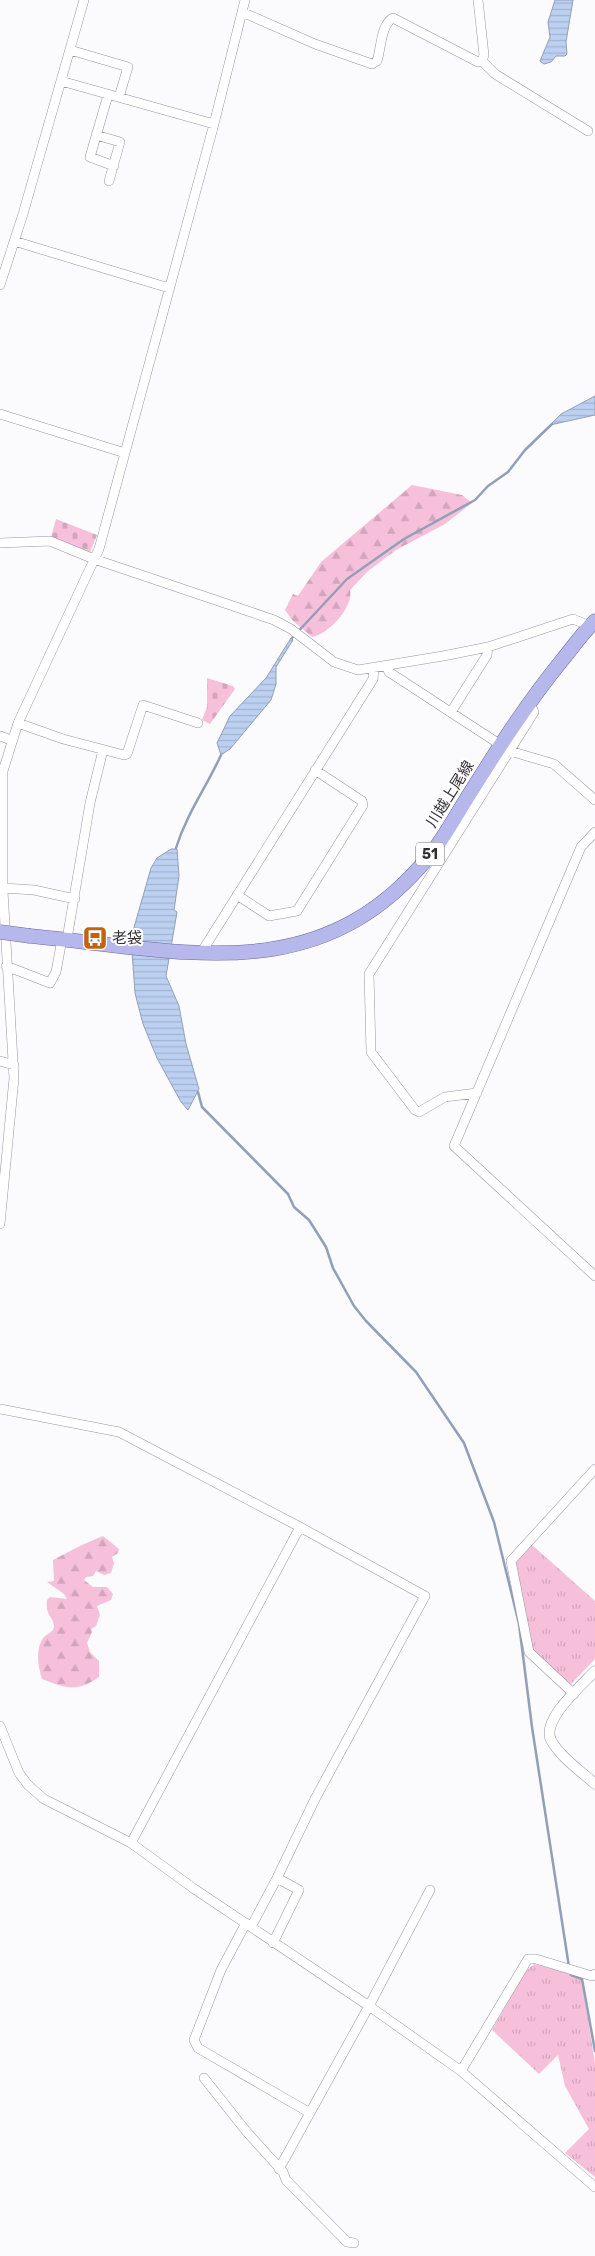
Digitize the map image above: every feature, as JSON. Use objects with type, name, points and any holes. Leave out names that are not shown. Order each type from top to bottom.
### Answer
[{"type":"main road","name":"川越上尾線","points":[[0,932],[200,953],[251,953],[293,946],[341,928],[367,914],[390,896],[431,854],[505,748],[529,702],[592,624]]},
{"type":"street","points":[[0,285],[84,0]]},
{"type":"street","points":[[0,1224],[4,1162],[13,1100],[14,1065],[6,966],[2,783],[11,740],[94,559],[126,453],[214,124],[245,0]]},
{"type":"street","points":[[478,0],[484,55],[482,61]]},
{"type":"street","points":[[242,12],[315,44],[372,64],[377,61],[385,28],[388,21],[393,18],[474,61],[482,61],[495,74],[588,131]]},
{"type":"street","points":[[70,50],[128,67],[119,97]]},
{"type":"street","points":[[61,81],[214,124]]},
{"type":"street","points":[[108,94],[90,157],[114,166]]},
{"type":"street","points":[[96,135],[120,142],[109,181]]},
{"type":"street","points":[[14,241],[169,288]]},
{"type":"street","points":[[0,414],[126,453]]},
{"type":"street","points":[[0,543],[50,541],[94,559],[274,620],[291,629],[344,667],[358,670],[488,647],[573,619],[592,624]]},
{"type":"street","points":[[451,712],[487,655],[488,647]]},
{"type":"street","points":[[386,666],[389,672],[505,748],[554,764],[595,800]]},
{"type":"street","points":[[200,953],[373,679],[374,668]]},
{"type":"street","points":[[18,723],[63,739],[127,754],[143,705],[198,723]]},
{"type":"street","points":[[0,736],[11,740]]},
{"type":"street","points":[[477,1093],[445,1097],[419,1112],[414,1110],[371,1052],[369,974],[505,748]]},
{"type":"street","points":[[6,966],[50,983],[56,972],[75,899],[90,803],[104,750]]},
{"type":"street","points":[[237,895],[269,916],[297,911],[313,886],[363,805],[362,801],[315,770]]},
{"type":"street","points":[[595,832],[581,847],[454,1146],[595,1276]]},
{"type":"street","points":[[4,888],[34,890],[75,899]]},
{"type":"street","points":[[0,1061],[14,1065]]},
{"type":"street","points":[[0,1409],[119,1432],[300,1527],[425,1596],[315,1800],[278,1878],[221,1970],[194,2040],[198,2048],[310,2113]]},
{"type":"street","points":[[574,1694],[529,1652],[511,1561],[595,1469]]},
{"type":"street","points":[[130,1843],[300,1527]]},
{"type":"street","points":[[595,1671],[556,1714],[549,1734],[559,1751],[595,1784]]},
{"type":"street","points":[[0,1726],[14,1765],[28,1785],[58,1808],[130,1843],[273,1942],[370,2006],[461,2071],[595,2187]]},
{"type":"street","points":[[273,1942],[299,1890],[278,1878]]},
{"type":"street","points":[[279,2169],[370,2006],[430,1890]]},
{"type":"street","points":[[461,2071],[528,1959],[536,1959],[592,1976],[595,1974]]},
{"type":"street","points":[[204,2078],[286,2180],[347,2242],[354,2242]]},
{"type":"green space","points":[[412,485],[462,495],[472,503],[445,524],[396,550],[368,571],[350,590],[348,604],[339,618],[326,631],[312,637],[292,620],[285,610],[293,594],[298,596],[321,562]]},
{"type":"green space","points":[[56,519],[97,535],[90,552],[51,537]]},
{"type":"green space","points":[[207,678],[233,686],[235,689],[210,724],[202,720],[207,707]]},
{"type":"green space","points":[[103,1536],[119,1549],[118,1553],[112,1557],[114,1563],[111,1573],[104,1575],[96,1571],[93,1576],[86,1577],[84,1580],[93,1587],[107,1587],[113,1594],[111,1600],[97,1606],[100,1615],[96,1626],[91,1629],[92,1632],[87,1643],[90,1652],[99,1661],[99,1677],[77,1687],[64,1687],[42,1679],[39,1669],[38,1652],[41,1641],[54,1628],[47,1609],[47,1600],[50,1597],[67,1599],[64,1594],[47,1582],[54,1581],[53,1560]]},
{"type":"green space","points":[[531,1544],[595,1601],[595,1659],[571,1684],[531,1651],[515,1562]]},
{"type":"green space","points":[[534,1964],[581,1976],[595,2063],[595,2177],[565,2153],[589,2129],[565,2086],[558,2055],[539,2074],[492,2030],[525,1972]]},
{"type":"water","points":[[555,0],[573,0],[566,42],[567,54],[565,56],[556,56],[551,62],[544,64],[540,61],[550,37],[548,22]]},
{"type":"water","points":[[595,396],[595,415],[550,425],[561,414]]},
{"type":"water","points":[[291,638],[293,640],[276,667],[276,684],[271,700],[230,749],[221,755],[217,743],[230,716],[266,678]]},
{"type":"water","points":[[171,849],[177,849],[179,876],[174,910],[177,912],[166,976],[179,1006],[186,1044],[199,1089],[188,1110],[181,1102],[157,1058],[143,1024],[135,993],[131,938],[151,868],[157,858]]},
{"type":"waterway","points":[[292,638],[347,579],[404,539],[475,500],[488,486],[508,472],[525,450],[552,424]]},
{"type":"waterway","points":[[176,848],[191,812],[221,755]]},
{"type":"waterway","points":[[198,1092],[202,1107],[288,1194],[294,1207],[309,1220],[326,1247],[333,1268],[354,1306],[366,1321],[416,1372],[464,1443],[494,1522],[519,1624],[532,1727],[569,1967]]},
{"type":"waterway","points":[[570,1973],[582,1979],[595,2051]]},
{"type":"place","name":"老袋","points":[[95,938]]}]
